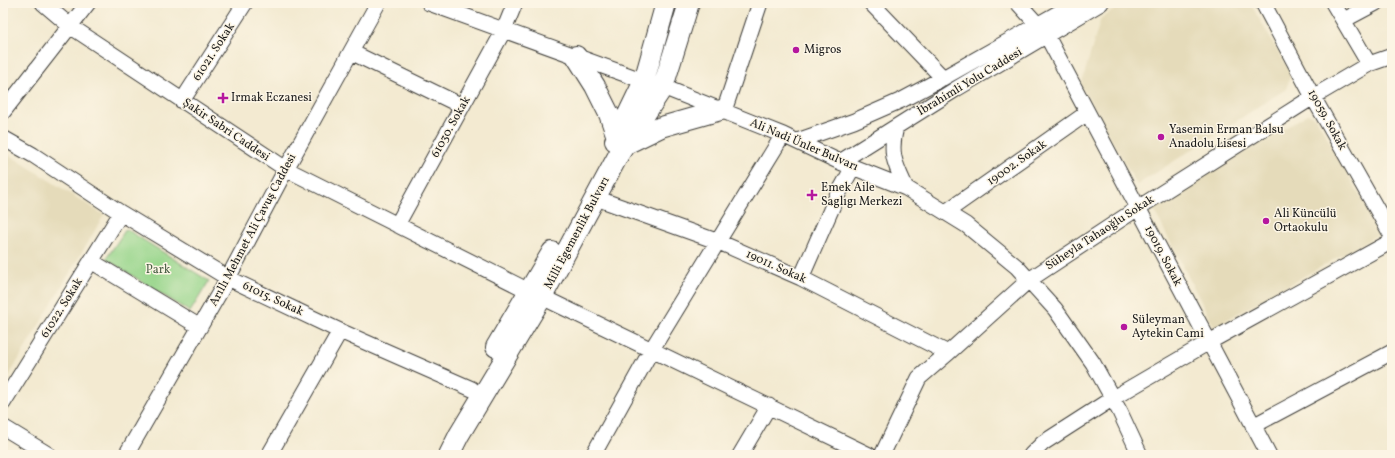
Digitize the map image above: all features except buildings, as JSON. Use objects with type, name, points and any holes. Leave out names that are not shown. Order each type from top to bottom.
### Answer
[{"type":"main road","name":"Milli Egemenlik Bulvarı","points":[[654,84],[666,3]]},
{"type":"main road","name":"Milli Egemenlik Bulvarı","points":[[449,455],[536,294],[603,165],[621,140],[654,84],[689,3]]},
{"type":"main road","points":[[576,56],[595,86],[621,140],[661,127],[722,111]]},
{"type":"main road","name":"Milli Egemenlik Bulvarı","points":[[436,455],[472,389],[536,294],[596,198],[621,140]]},
{"type":"street","name":"Şakir Sabri Caddesi","points":[[43,3],[70,26],[286,169],[536,294],[869,455]]},
{"type":"street","points":[[3,112],[88,3]]},
{"type":"street","name":"61021. Sokak","points":[[182,101],[245,3]]},
{"type":"street","name":"Arıllı Mehmet Ali Çavuş Caddesi","points":[[126,455],[228,278],[286,169],[378,3]]},
{"type":"street","name":"Ali Nadi Ünler Bulvarı","points":[[429,3],[654,84],[790,138],[847,164],[906,188],[946,212],[966,225],[1017,267],[1055,309],[1093,363],[1113,398],[1140,455]]},
{"type":"street","name":"61030. Sokak","points":[[397,225],[504,30],[515,3]]},
{"type":"street","points":[[722,111],[760,3]]},
{"type":"street","points":[[871,3],[943,78]]},
{"type":"street","points":[[1018,3],[1036,24]]},
{"type":"street","points":[[593,455],[652,349],[719,242],[790,138],[854,121],[902,100],[1076,3]]},
{"type":"street","name":"İbrahimli Yolu Caddesi","points":[[847,164],[896,127],[956,89],[1101,3]]},
{"type":"street","name":"19059. Sokak","points":[[1263,3],[1313,97],[1392,236]]},
{"type":"street","points":[[1333,3],[1369,64]]},
{"type":"street","points":[[1344,20],[1376,3]]},
{"type":"street","name":"19019. Sokak","points":[[1047,36],[1269,455]]},
{"type":"street","points":[[351,52],[462,106]]},
{"type":"street","name":"Süheyla Tahaoğlu Sokak","points":[[882,455],[919,378],[1029,280],[1138,208],[1313,97],[1369,64],[1392,56]]},
{"type":"street","name":"19002. Sokak","points":[[946,212],[1087,113]]},
{"type":"street","points":[[896,127],[892,142],[893,157],[906,188]]},
{"type":"street","name":"61015. Sokak","points":[[3,138],[33,155],[121,213],[228,278],[340,331],[472,389]]},
{"type":"street","points":[[801,278],[837,196],[847,164]]},
{"type":"street","name":"19011. Sokak","points":[[596,198],[719,242],[801,278],[948,353]]},
{"type":"street","name":"61022. Sokak","points":[[3,403],[121,213]]},
{"type":"street","points":[[1031,455],[1043,443],[1113,398],[1209,342],[1392,241]]},
{"type":"street","points":[[91,261],[200,327]]},
{"type":"street","points":[[268,455],[340,331]]},
{"type":"street","points":[[1254,426],[1392,352]]},
{"type":"street","points":[[740,455],[769,406]]},
{"type":"street","points":[[3,427],[49,455]]},
{"type":"shaded area","name":"Yasemin Erman Balsu Anadolu Lisesi","points":[[1126,3],[1250,3],[1291,74],[1286,89],[1137,185],[1081,85],[1101,18]]},
{"type":"shaded area","name":"Ali Küncülü Ortaokulu","points":[[1308,114],[1317,119],[1381,233],[1214,327],[1153,208]]},
{"type":"shaded area","points":[[3,151],[104,215],[3,386]]},
{"type":"green space","name":"Park","points":[[126,229],[209,281],[190,312],[106,259]]},
{"type":"place","name":"Migros","points":[[796,50]]},
{"type":"place","name":"Irmak Eczanesi","points":[[223,98]]},
{"type":"place","name":"Yasemin Erman Balsu Anadolu Lisesi","points":[[1161,137]]},
{"type":"place","name":"Emek Aile Saglıgı Merkezi","points":[[812,195]]},
{"type":"place","name":"Ali Küncülü Ortaokulu","points":[[1266,221]]},
{"type":"place","name":"Süleyman Aytekin Cami","points":[[1124,327]]}]
